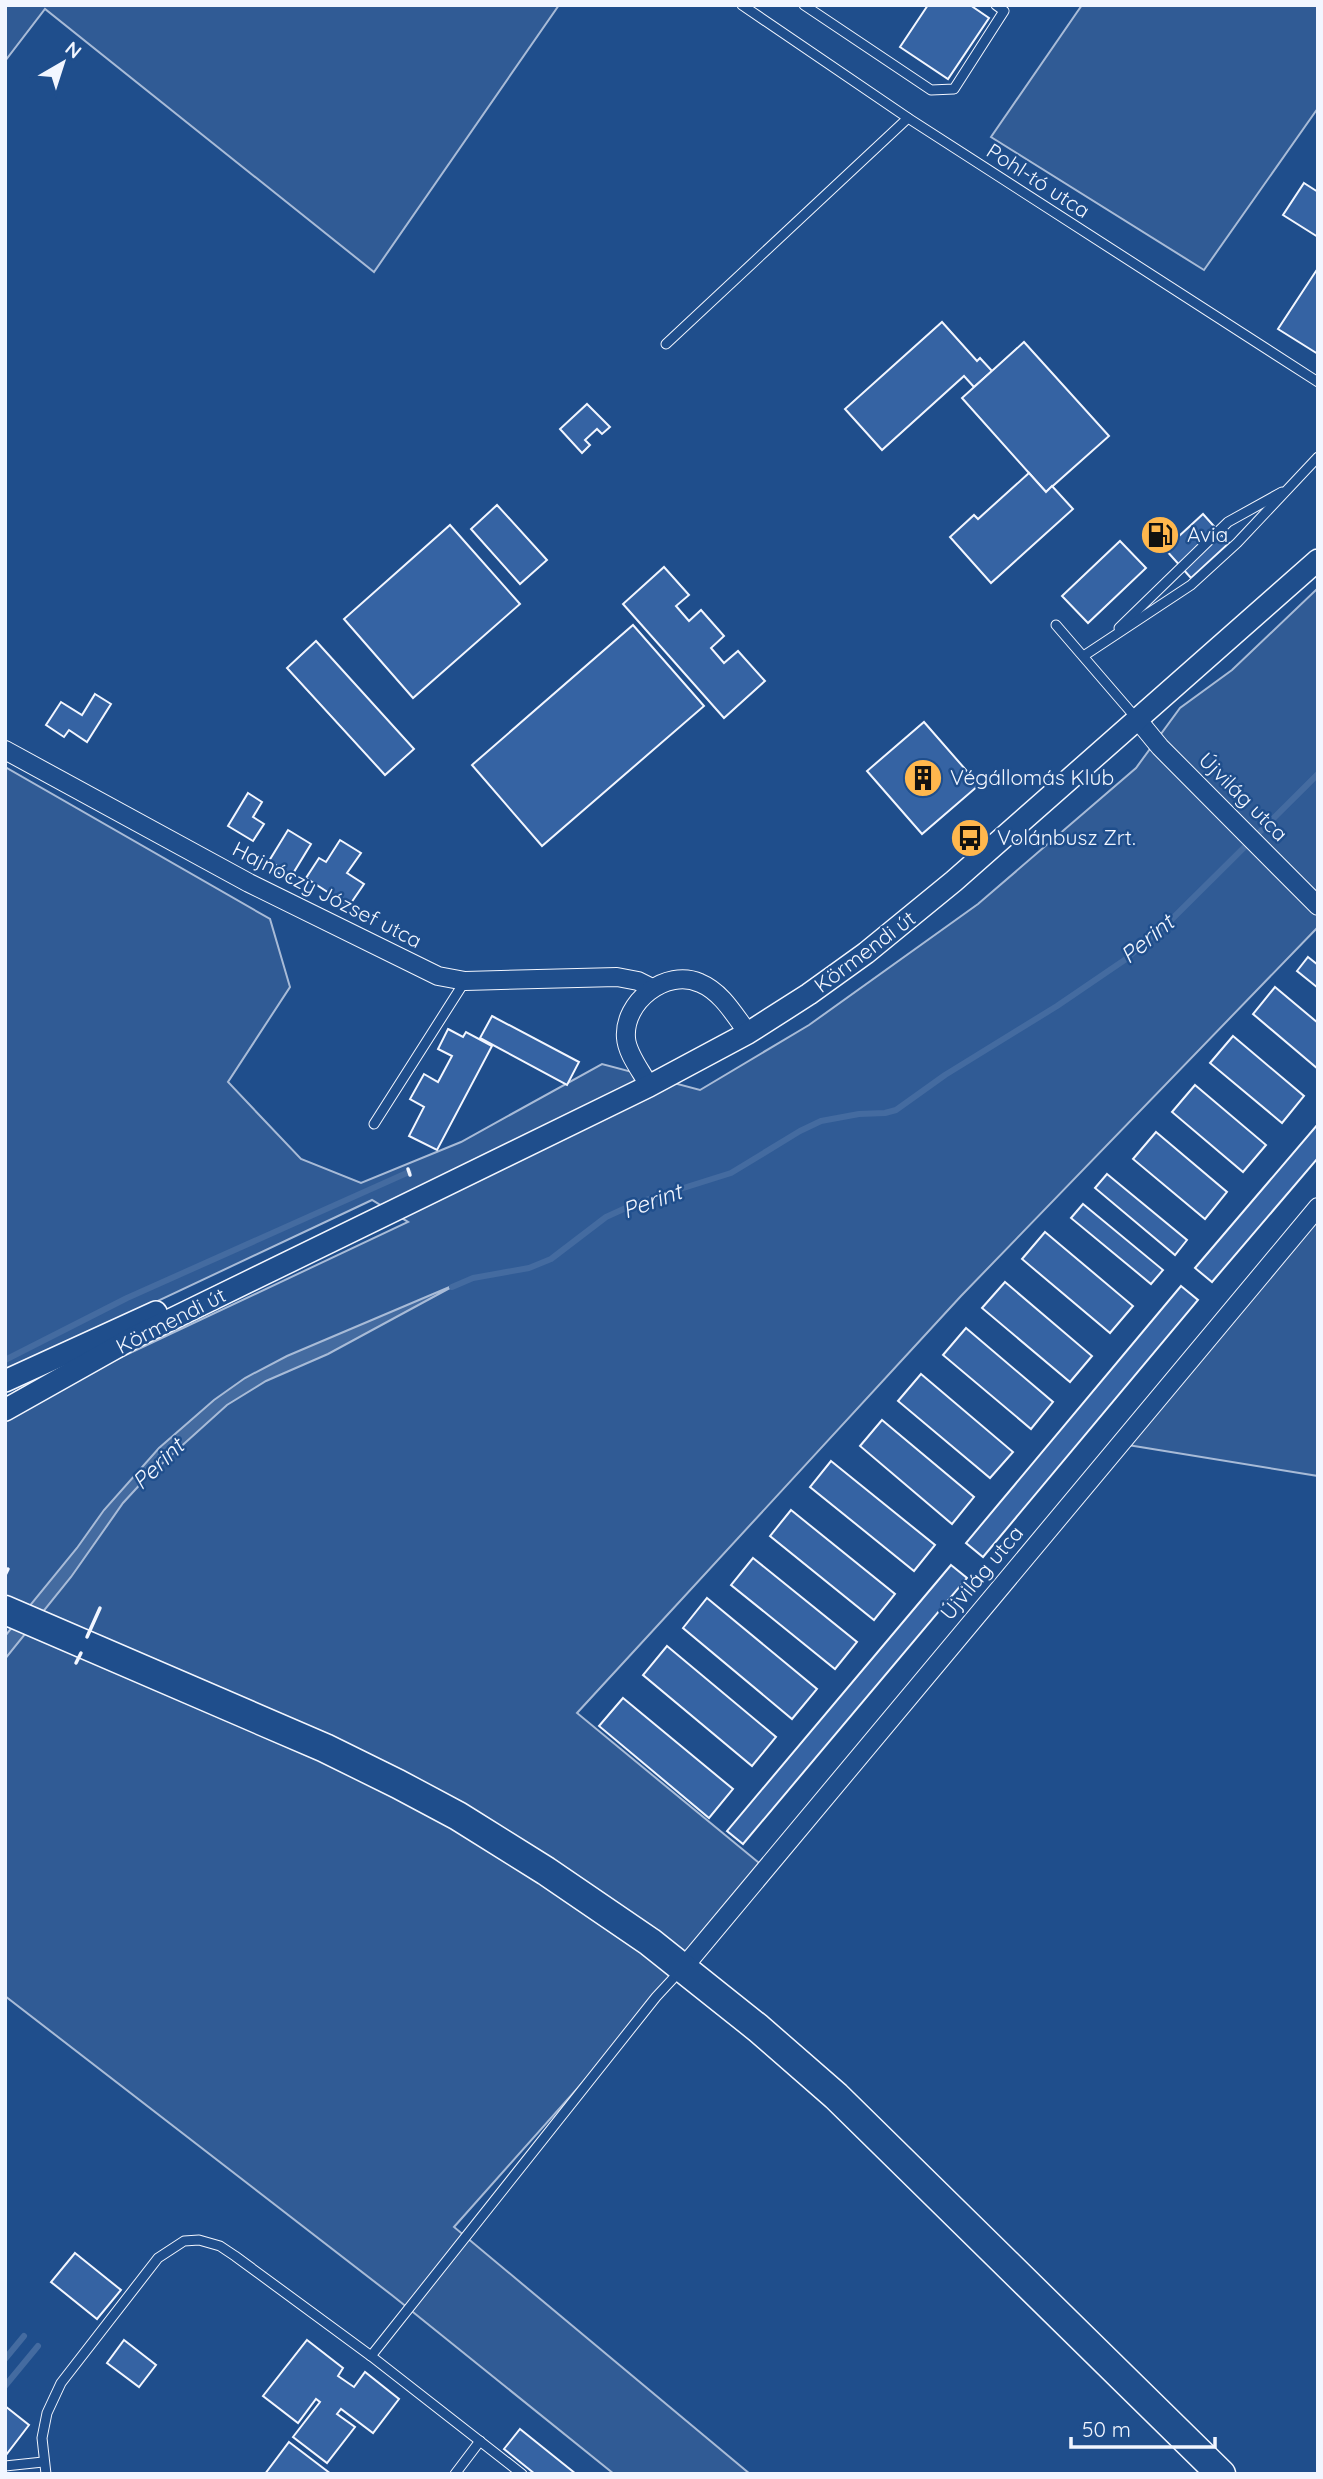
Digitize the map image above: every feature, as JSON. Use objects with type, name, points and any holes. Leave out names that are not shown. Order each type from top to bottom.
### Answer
[{"type":"main road","points":[[5,1611],[325,1748],[458,1816],[608,1912],[758,2028],[836,2096],[1221,2474]]},
{"type":"street","name":"Körmendi út","points":[[5,1410],[133,1338],[649,1086],[748,1033],[841,972],[912,917],[1318,560]]},
{"type":"street","name":"Újvilág utca","points":[[1137,719],[1160,747],[1318,906]]},
{"type":"street","name":"Hajnóczy József utca","points":[[5,750],[249,883],[453,981],[617,977],[638,981],[652,988]]},
{"type":"street","points":[[649,1086],[626,1041],[626,1024],[637,1004],[652,988],[672,980],[685,979],[701,983],[724,1001],[748,1033]]},
{"type":"street","name":"Újvilág utca","points":[[682,1968],[1318,1207]]},
{"type":"street","name":"Körmendi út","points":[[5,1381],[152,1314],[339,1236]]},
{"type":"lane","name":"Pohl-tó utca","points":[[742,5],[908,118],[1318,382]]},
{"type":"lane","points":[[804,5],[931,90],[954,89],[1004,11],[996,5]]},
{"type":"lane","points":[[666,344],[908,118]]},
{"type":"lane","points":[[1085,655],[1191,585],[1237,543],[1318,457]]},
{"type":"lane","points":[[1102,644],[1228,522],[1289,488]]},
{"type":"lane","points":[[1056,625],[1085,655],[1137,719]]},
{"type":"lane","points":[[374,1124],[465,981]]},
{"type":"lane","points":[[371,2356],[656,1997],[682,1968]]},
{"type":"lane","points":[[47,2474],[43,2462],[42,2438],[47,2413],[61,2383],[158,2258],[184,2241],[200,2240],[220,2246],[371,2356],[522,2474]]},
{"type":"lane","points":[[455,2474],[480,2441]]},
{"type":"lane","points":[[5,2466],[43,2462]]},
{"type":"shaded area","points":[[5,5],[559,5],[374,272],[45,9],[5,61]]},
{"type":"shaded area","points":[[1082,5],[1318,5],[1318,108],[1204,270],[991,137]]},
{"type":"shaded area","points":[[1318,588],[1318,927],[961,1296],[577,1713],[770,1872],[454,2227],[750,2474],[614,2474],[393,2296],[5,1996],[5,1421],[79,1377],[408,1222],[372,1200],[5,1373],[5,767],[270,919],[290,987],[228,1082],[301,1159],[361,1183],[461,1142],[602,1064],[700,1090],[809,1025],[978,904],[1136,768],[1180,708],[1232,670]]},
{"type":"shaded area","points":[[1318,1207],[1318,1476],[1128,1445]]},
{"type":"water","points":[[459,1283],[328,1354],[266,1381],[227,1405],[145,1479],[123,1503],[71,1577],[5,1659],[5,1636],[77,1548],[104,1510],[159,1448],[214,1400],[245,1378],[287,1356]]},
{"type":"building","points":[[928,5],[970,5],[989,18],[948,79],[900,47]]},
{"type":"building","points":[[1304,183],[1318,192],[1318,237],[1283,215]]},
{"type":"building","points":[[1318,268],[1318,354],[1278,329]]},
{"type":"building","points":[[942,322],[977,361],[980,358],[992,371],[974,387],[964,376],[882,450],[845,409]]},
{"type":"building","points":[[1024,342],[1109,436],[1046,492],[962,398]]},
{"type":"building","points":[[587,404],[610,427],[602,434],[597,429],[585,440],[590,445],[582,453],[560,429]]},
{"type":"building","points":[[1029,473],[1046,492],[1052,486],[1073,509],[991,583],[950,537],[974,515],[978,519]]},
{"type":"building","points":[[497,505],[547,560],[520,584],[471,529]]},
{"type":"building","points":[[1203,514],[1229,543],[1191,578],[1165,549]]},
{"type":"building","name":"Avia","points":[[1159,524],[1172,537],[1161,546],[1149,533]]},
{"type":"building","points":[[450,525],[520,604],[413,698],[344,619]]},
{"type":"building","points":[[1120,541],[1146,568],[1088,623],[1062,596]]},
{"type":"building","points":[[664,567],[689,595],[676,606],[689,621],[701,610],[724,636],[711,648],[724,663],[738,651],[765,681],[724,718],[623,604]]},
{"type":"building","points":[[633,625],[704,706],[542,846],[472,765]]},
{"type":"building","points":[[316,641],[414,749],[385,775],[287,668]]},
{"type":"building","points":[[95,694],[111,704],[87,742],[69,730],[64,737],[46,725],[61,702],[82,715]]},
{"type":"building","name":"Végállomás Klub","points":[[924,722],[979,785],[922,834],[867,771]]},
{"type":"building","points":[[248,793],[262,802],[253,817],[264,824],[253,841],[228,826]]},
{"type":"building","points":[[288,830],[311,844],[289,880],[276,872],[279,867],[269,861]]},
{"type":"building","points":[[340,840],[361,853],[347,873],[364,884],[349,906],[306,878],[319,858],[326,862]]},
{"type":"building","points":[[1308,957],[1318,965],[1318,988],[1297,971]]},
{"type":"building","points":[[1275,987],[1318,1023],[1318,1069],[1253,1014]]},
{"type":"building","points":[[492,1016],[579,1062],[567,1085],[480,1038]]},
{"type":"building","points":[[448,1029],[463,1037],[466,1032],[492,1046],[437,1150],[409,1136],[424,1107],[410,1099],[424,1074],[438,1082],[452,1056],[438,1049]]},
{"type":"building","points":[[1233,1036],[1304,1096],[1282,1123],[1210,1063]]},
{"type":"building","points":[[1195,1085],[1266,1145],[1243,1172],[1172,1112]]},
{"type":"building","points":[[1318,1124],[1318,1158],[1212,1282],[1195,1268]]},
{"type":"building","points":[[1156,1132],[1227,1192],[1205,1219],[1133,1159]]},
{"type":"building","points":[[1107,1174],[1187,1240],[1175,1255],[1095,1188]]},
{"type":"building","points":[[1083,1204],[1163,1270],[1151,1284],[1071,1218]]},
{"type":"building","points":[[1045,1232],[1133,1306],[1110,1333],[1022,1259]]},
{"type":"building","points":[[1005,1282],[1092,1356],[1070,1382],[982,1308]]},
{"type":"building","points":[[1181,1286],[1198,1300],[983,1557],[966,1543]]},
{"type":"building","points":[[966,1328],[1053,1402],[1031,1429],[943,1355]]},
{"type":"building","points":[[921,1374],[1013,1452],[990,1478],[898,1401]]},
{"type":"building","points":[[882,1420],[974,1497],[952,1524],[860,1446]]},
{"type":"building","points":[[831,1461],[935,1545],[914,1571],[810,1487]]},
{"type":"building","points":[[791,1510],[895,1594],[874,1620],[770,1536]]},
{"type":"building","points":[[753,1558],[857,1642],[835,1669],[731,1585]]},
{"type":"building","points":[[951,1565],[967,1578],[743,1844],[727,1831]]},
{"type":"building","points":[[707,1598],[817,1689],[792,1719],[683,1628]]},
{"type":"building","points":[[667,1646],[776,1737],[752,1766],[643,1675]]},
{"type":"building","points":[[623,1698],[733,1789],[709,1818],[599,1726]]},
{"type":"building","points":[[75,2253],[121,2290],[97,2319],[51,2282]]},
{"type":"building","points":[[124,2340],[156,2365],[139,2387],[107,2363]]},
{"type":"building","points":[[307,2340],[343,2368],[338,2376],[354,2387],[365,2372],[399,2399],[373,2433],[341,2409],[337,2414],[355,2427],[327,2463],[293,2437],[320,2402],[316,2399],[298,2423],[263,2396]]},
{"type":"building","points":[[5,2406],[29,2425],[6,2455],[5,2455]]},
{"type":"building","points":[[520,2429],[576,2474],[535,2474],[504,2449]]},
{"type":"building","points":[[289,2442],[331,2474],[265,2474]]},
{"type":"waterway","name":"Perint","points":[[452,1287],[473,1278],[529,1268],[551,1259],[606,1217],[639,1202],[731,1173],[821,1121],[896,1110],[945,1075],[1057,1006],[1126,959],[1170,921],[1318,774]]},
{"type":"waterway","points":[[5,1360],[127,1298],[409,1172]]},
{"type":"waterway","points":[[5,2359],[24,2336]]},
{"type":"waterway","points":[[5,2386],[38,2346]]},
{"type":"wall","points":[[408,1169],[410,1175]]},
{"type":"wall","points":[[5,1575],[8,1569]]},
{"type":"wall","points":[[87,1637],[100,1608]]},
{"type":"wall","points":[[76,1663],[81,1653]]},
{"type":"place","name":"Avia","points":[[1160,535]]},
{"type":"place","name":"Végállomás Klub","points":[[923,778]]},
{"type":"place","name":"Volánbusz Zrt.","points":[[970,838]]}]
